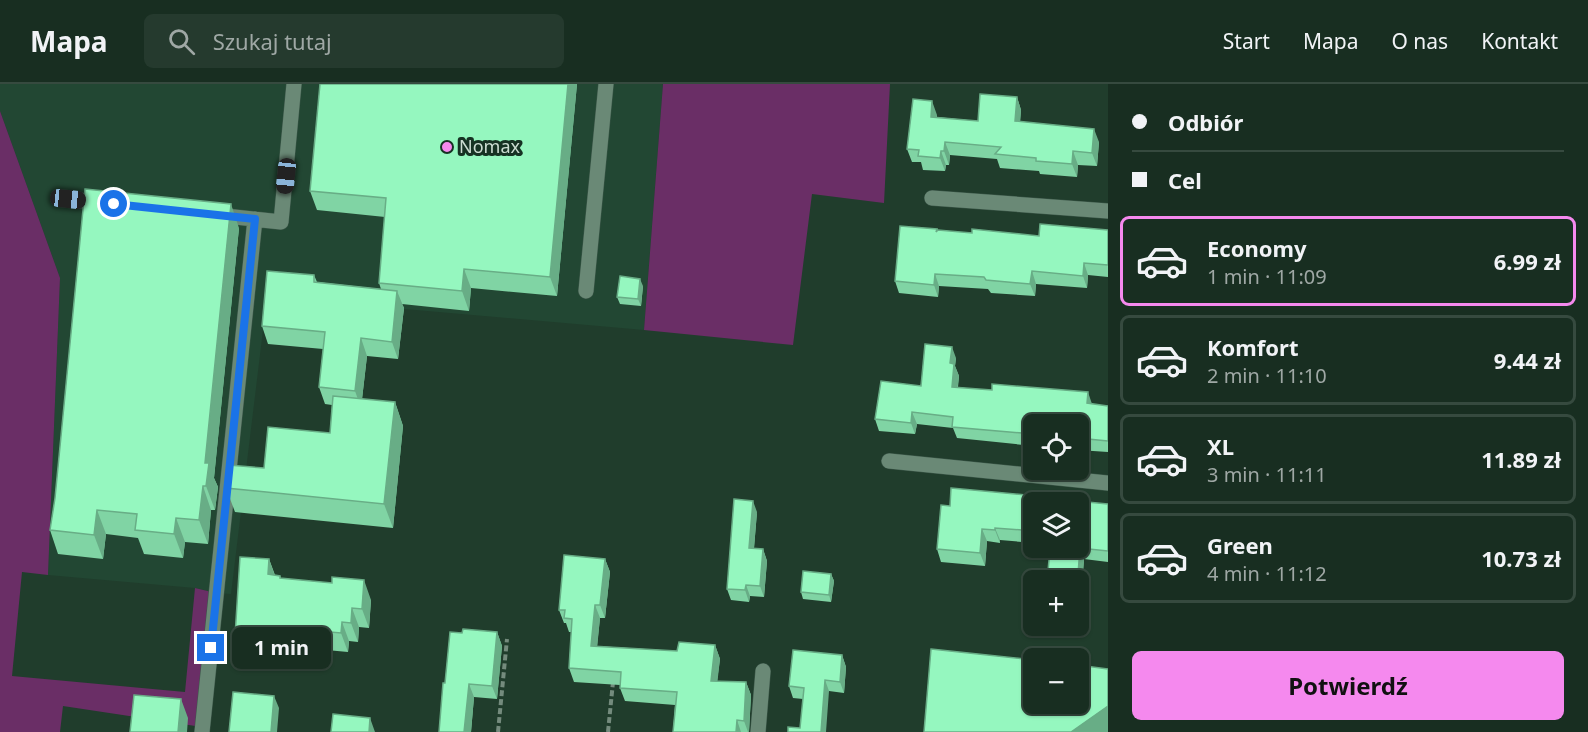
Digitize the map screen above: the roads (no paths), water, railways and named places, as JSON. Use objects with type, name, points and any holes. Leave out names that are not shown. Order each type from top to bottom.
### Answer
[{"type":"street","points":[[196,213],[281,222],[294,84]]},
{"type":"street","points":[[586,291],[606,84]]},
{"type":"street","points":[[932,198],[1108,211]]},
{"type":"street","points":[[68,199],[114,204]]},
{"type":"street","points":[[202,732],[255,219]]},
{"type":"street","points":[[889,461],[1108,483]]},
{"type":"street","points":[[758,732],[764,671]]},
{"type":"place","name":"Nomax","points":[[447,147]]}]
